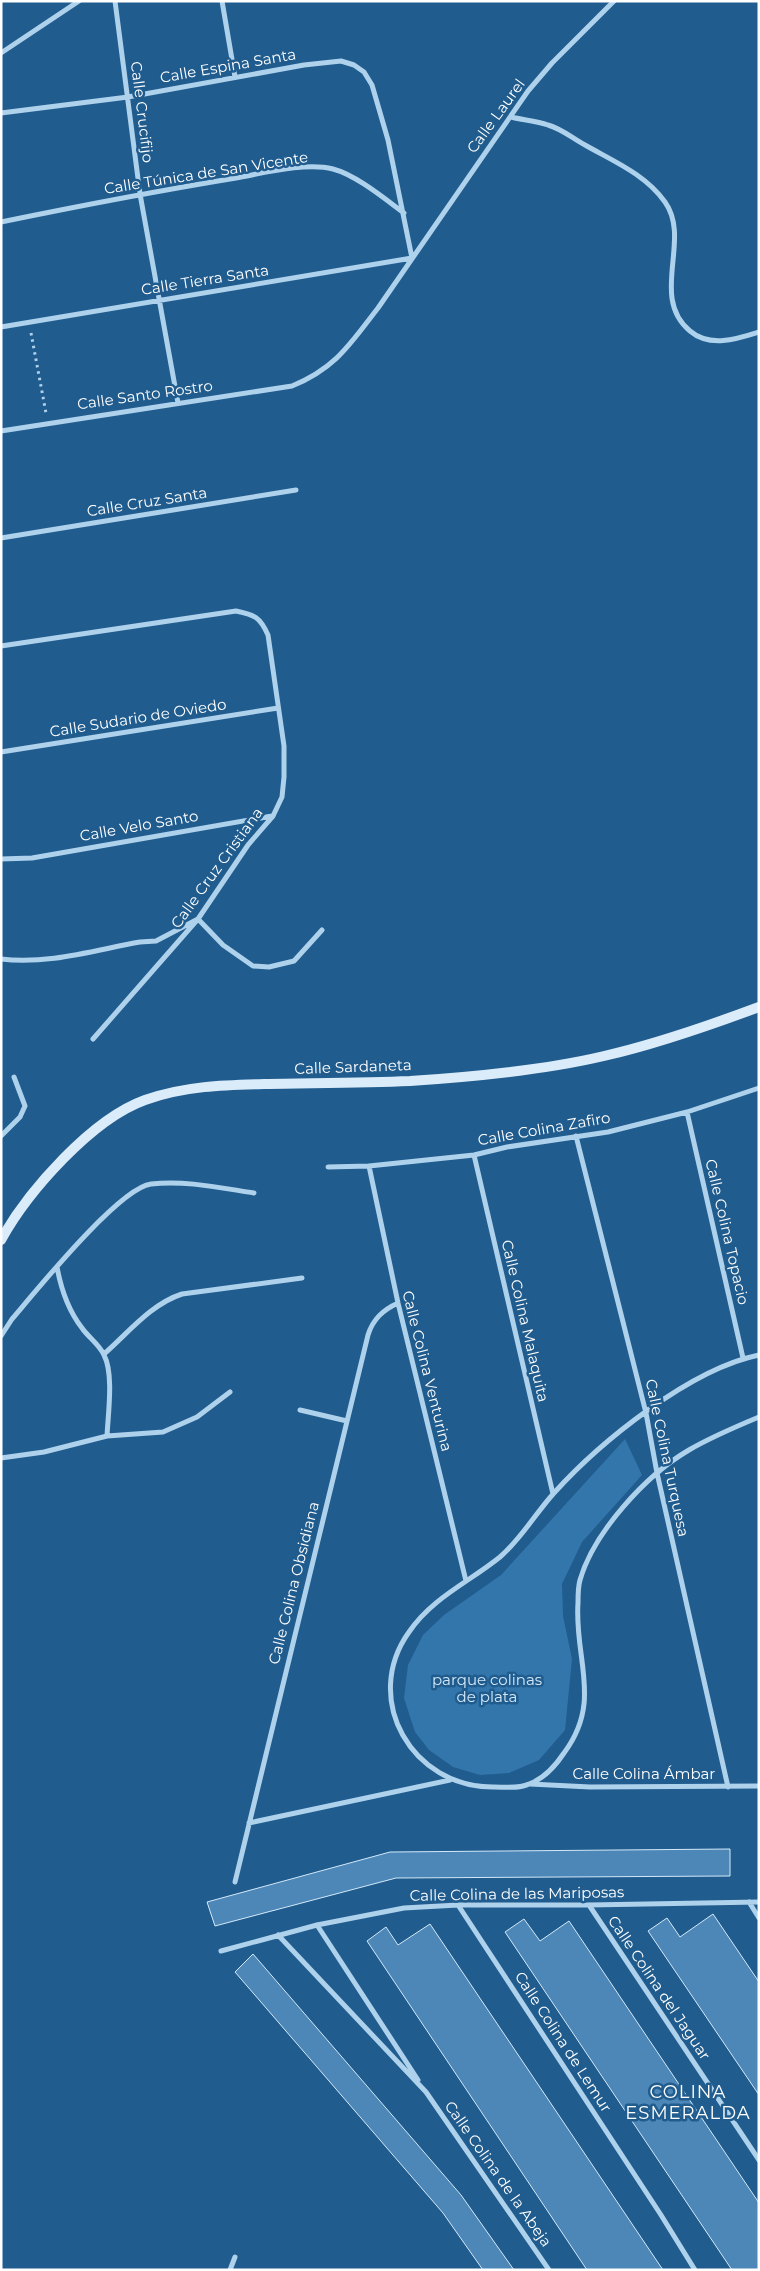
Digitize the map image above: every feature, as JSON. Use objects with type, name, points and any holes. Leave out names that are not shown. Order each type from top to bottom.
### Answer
[{"type":"street","points":[[1,53],[79,1]]},
{"type":"street","name":"Calle Crucifijo","points":[[115,1],[140,194],[161,300],[178,404]]},
{"type":"street","points":[[222,1],[235,76]]},
{"type":"street","name":"Calle Laurel","points":[[292,386],[312,378],[329,366],[353,341],[552,62],[614,1]]},
{"type":"street","name":"Calle Espina Santa","points":[[2,112],[128,97],[235,76],[341,61],[354,65],[364,72],[372,85],[388,140],[404,213]]},
{"type":"street","points":[[511,117],[549,125],[566,133],[583,145],[639,175],[666,202],[674,225],[670,290],[679,322],[695,336],[716,341],[736,339],[759,332]]},
{"type":"street","name":"Calle Túnica de San Vicente","points":[[1,222],[140,194],[286,170],[313,168],[334,169],[376,193],[404,213]]},
{"type":"street","points":[[404,213],[412,258]]},
{"type":"street","name":"Calle Tierra Santa","points":[[1,327],[412,258]]},
{"type":"street","name":"Calle Santo Rostro","points":[[1,431],[48,422],[292,386]]},
{"type":"street","name":"Calle Cruz Santa","points":[[1,538],[296,490]]},
{"type":"street","name":"Calle Cruz Cristiana","points":[[1,646],[236,611],[252,614],[262,622],[268,635],[284,746],[282,797],[273,816],[248,845],[198,919],[93,1039]]},
{"type":"street","name":"Calle Sudario de Oviedo","points":[[1,752],[278,708]]},
{"type":"street","name":"Calle Velo Santo","points":[[1,859],[10,860],[273,816]]},
{"type":"street","points":[[1,959],[20,962],[44,960],[140,942],[156,941],[198,919],[223,945],[253,966],[269,967],[294,960],[322,930]]},
{"type":"street","name":"Calle Sardaneta","points":[[1,1240],[16,1214],[71,1151],[113,1118],[143,1100],[173,1091],[210,1086],[411,1081],[517,1070],[603,1056],[702,1029],[759,1007]]},
{"type":"street","points":[[1,1136],[20,1117],[25,1106],[14,1077]]},
{"type":"street","name":"Calle Colina Zafiro","points":[[328,1167],[370,1166],[474,1155],[506,1147],[608,1132],[686,1112],[759,1088]]},
{"type":"street","name":"Calle Colina Topacio","points":[[686,1112],[743,1358]]},
{"type":"street","name":"Calle Colina Turquesa","points":[[576,1136],[646,1413],[657,1473],[728,1787]]},
{"type":"street","name":"Calle Colina Malaquita","points":[[474,1155],[553,1494]]},
{"type":"street","name":"Calle Colina Venturina","points":[[370,1166],[398,1303],[466,1581]]},
{"type":"street","points":[[1,1336],[12,1319],[57,1267],[116,1204],[149,1184],[181,1183],[254,1193]]},
{"type":"street","points":[[57,1267],[61,1289],[70,1308],[81,1328],[104,1354],[107,1364],[109,1382],[107,1436]]},
{"type":"street","points":[[104,1354],[159,1305],[170,1298],[182,1294],[302,1278]]},
{"type":"street","name":"Calle Colina Obsidiana","points":[[235,1882],[371,1326],[381,1313],[398,1303]]},
{"type":"street","points":[[450,1780],[431,1769],[418,1757],[405,1740],[395,1717],[390,1690],[394,1662],[403,1640],[416,1620],[433,1604],[501,1556],[553,1494],[610,1439],[687,1385],[743,1358],[759,1355]]},
{"type":"street","points":[[1,1458],[44,1452],[107,1436],[163,1432],[197,1417],[230,1392]]},
{"type":"street","points":[[300,1410],[347,1421]]},
{"type":"street","points":[[529,1784],[554,1767],[571,1744],[582,1718],[586,1688],[577,1617],[579,1583],[589,1556],[607,1525],[657,1473],[687,1451],[759,1417]]},
{"type":"street","points":[[249,1823],[450,1780]]},
{"type":"street","name":"Calle Colina Ámbar","points":[[450,1780],[481,1788],[529,1784],[590,1787],[759,1786]]},
{"type":"street","points":[[749,1902],[759,1918]]},
{"type":"street","name":"Calle Colina de las Mariposas","points":[[221,1951],[317,1925],[381,1911],[458,1905],[759,1902]]},
{"type":"street","name":"Calle Colina de Lemur","points":[[458,1905],[650,2198],[694,2270]]},
{"type":"street","name":"Calle Colina del Jaguar","points":[[589,1905],[759,2160]]},
{"type":"street","name":"Calle Colina de la Abeja","points":[[317,1925],[426,2092],[549,2270]]},
{"type":"street","name":"Calle Colina de la Abeja","points":[[278,1935],[426,2092]]},
{"type":"street","points":[[230,2270],[235,2257]]},
{"type":"path","points":[[29,323],[48,422]]},
{"type":"green space","name":"parque colinas de plata","points":[[625,1439],[642,1475],[582,1542],[562,1584],[563,1616],[572,1659],[565,1730],[539,1760],[509,1773],[480,1775],[453,1767],[429,1750],[415,1732],[404,1698],[408,1665],[423,1635],[444,1615],[501,1575]]},
{"type":"building","points":[[730,1849],[730,1876],[396,1878],[215,1926],[207,1902],[390,1852]]},
{"type":"building","points":[[713,1914],[759,1982],[759,2095],[648,1931],[667,1918],[680,1937]]},
{"type":"building","points":[[524,1919],[540,1941],[569,1921],[759,2203],[759,2270],[732,2270],[505,1932]]},
{"type":"building","points":[[430,1924],[663,2270],[587,2270],[367,1941],[386,1927],[398,1945]]},
{"type":"building","points":[[253,1954],[461,2195],[514,2270],[483,2270],[443,2213],[235,1972]]},
{"type":"district","name":"COLINA ESMERALDA","points":[[688,2102]]}]
